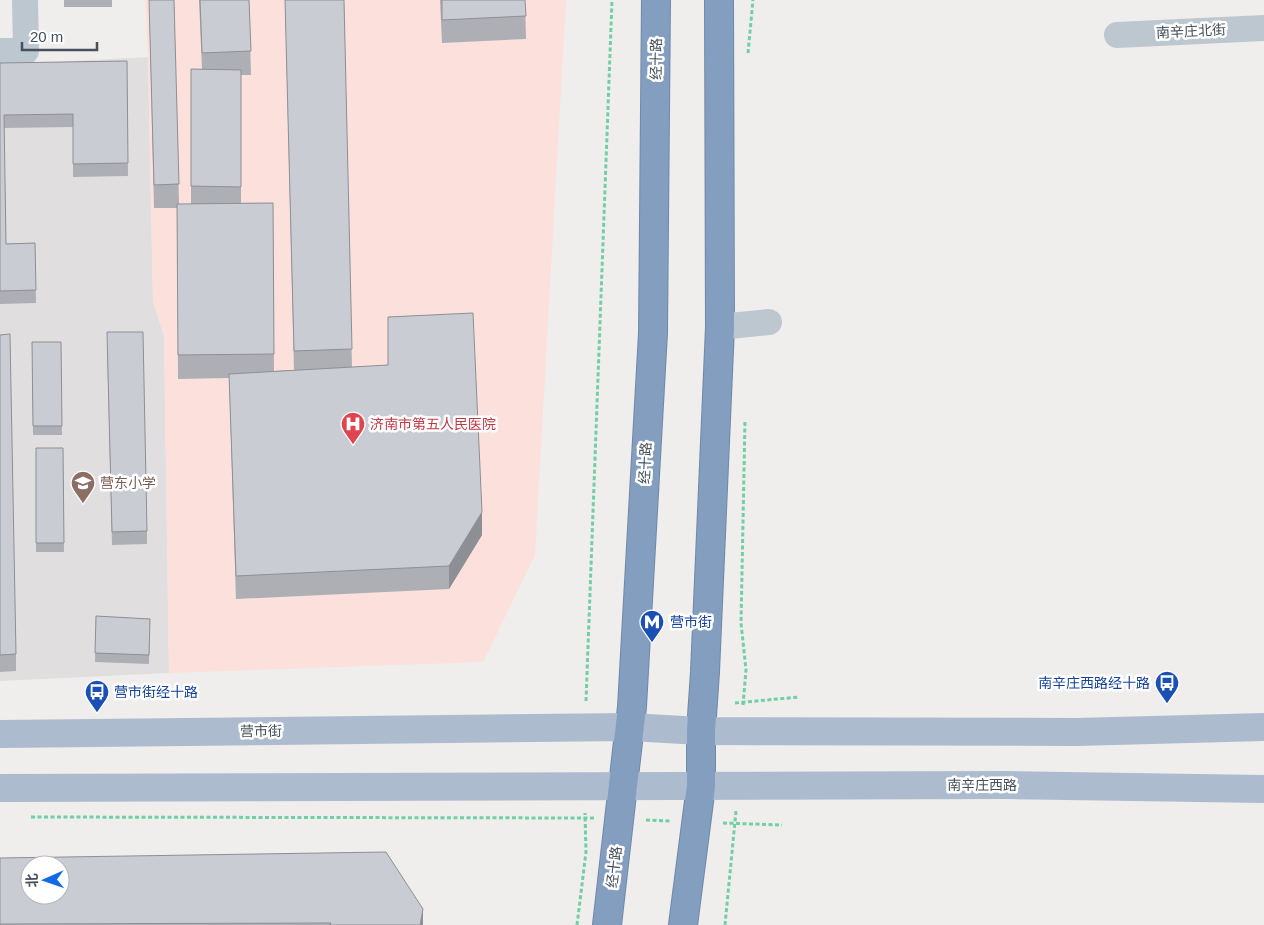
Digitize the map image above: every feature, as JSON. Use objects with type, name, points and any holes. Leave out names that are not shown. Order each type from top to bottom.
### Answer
[{"type":"highway","name":"经十路","points":[[607,925],[630,727],[653,333],[656,0]]},
{"type":"highway","points":[[683,925],[701,786],[701,732],[720,327],[719,0]]},
{"type":"main road","name":"营市街","points":[[0,734],[630,727],[701,732]]},
{"type":"main road","points":[[701,732],[1076,732],[1264,727]]},
{"type":"main road","name":"南辛庄西路","points":[[701,786],[1006,785],[1264,789]]},
{"type":"main road","points":[[0,788],[701,786]]},
{"type":"street","points":[[0,51],[26,51],[24,0]]},
{"type":"street","name":"南辛庄北街","points":[[1117,35],[1264,28]]},
{"type":"street","points":[[720,327],[769,322]]},
{"type":"path","points":[[588,728],[586,680],[612,0]]},
{"type":"path","points":[[748,61],[753,0]]},
{"type":"path","points":[[739,731],[746,670],[741,623],[745,414]]},
{"type":"path","points":[[725,925],[736,824],[736,785]]},
{"type":"path","points":[[577,925],[586,852],[586,786]]},
{"type":"path","points":[[30,817],[620,818],[696,823],[782,825]]},
{"type":"shaded area","name":"济南市第五人民医院","points":[[145,0],[566,0],[535,555],[483,662],[169,673],[164,336],[153,301]]},
{"type":"shaded area","name":"营东小学","points":[[148,57],[153,301],[164,336],[169,673],[0,681],[0,65]]},
{"type":"building","points":[[149,0],[174,0],[179,184],[154,185]]},
{"type":"building","points":[[200,0],[249,0],[251,51],[202,53]]},
{"type":"building","points":[[285,0],[344,0],[352,349],[294,351]]},
{"type":"building","points":[[442,0],[525,0],[526,16],[442,20]]},
{"type":"building","points":[[127,61],[128,163],[73,164],[73,114],[4,115],[6,244],[35,243],[36,290],[0,291],[0,63]]},
{"type":"building","points":[[191,69],[241,70],[241,187],[191,186]]},
{"type":"building","points":[[273,203],[274,354],[178,355],[177,204]]},
{"type":"building","points":[[473,313],[482,512],[449,566],[236,576],[229,374],[388,365],[388,317]]},
{"type":"building","points":[[107,332],[143,332],[147,531],[112,532]]},
{"type":"building","points":[[10,334],[16,654],[0,655],[0,335]]},
{"type":"building","points":[[32,342],[61,342],[62,426],[33,426]]},
{"type":"building","points":[[36,448],[63,448],[64,543],[36,543]]},
{"type":"building","points":[[96,616],[150,619],[149,655],[95,653]]},
{"type":"building","points":[[386,852],[423,909],[420,925],[330,925],[331,923],[0,924],[0,858],[20,858],[20,905],[70,905],[70,857]]},
{"type":"place","name":"济南市第五人民医院","points":[[353,445]]},
{"type":"place","name":"营东小学","points":[[83,504]]},
{"type":"place","name":"营市街","points":[[652,643]]},
{"type":"place","name":"南辛庄西路经十路","points":[[1167,704]]},
{"type":"place","name":"营市街经十路","points":[[97,713]]}]
